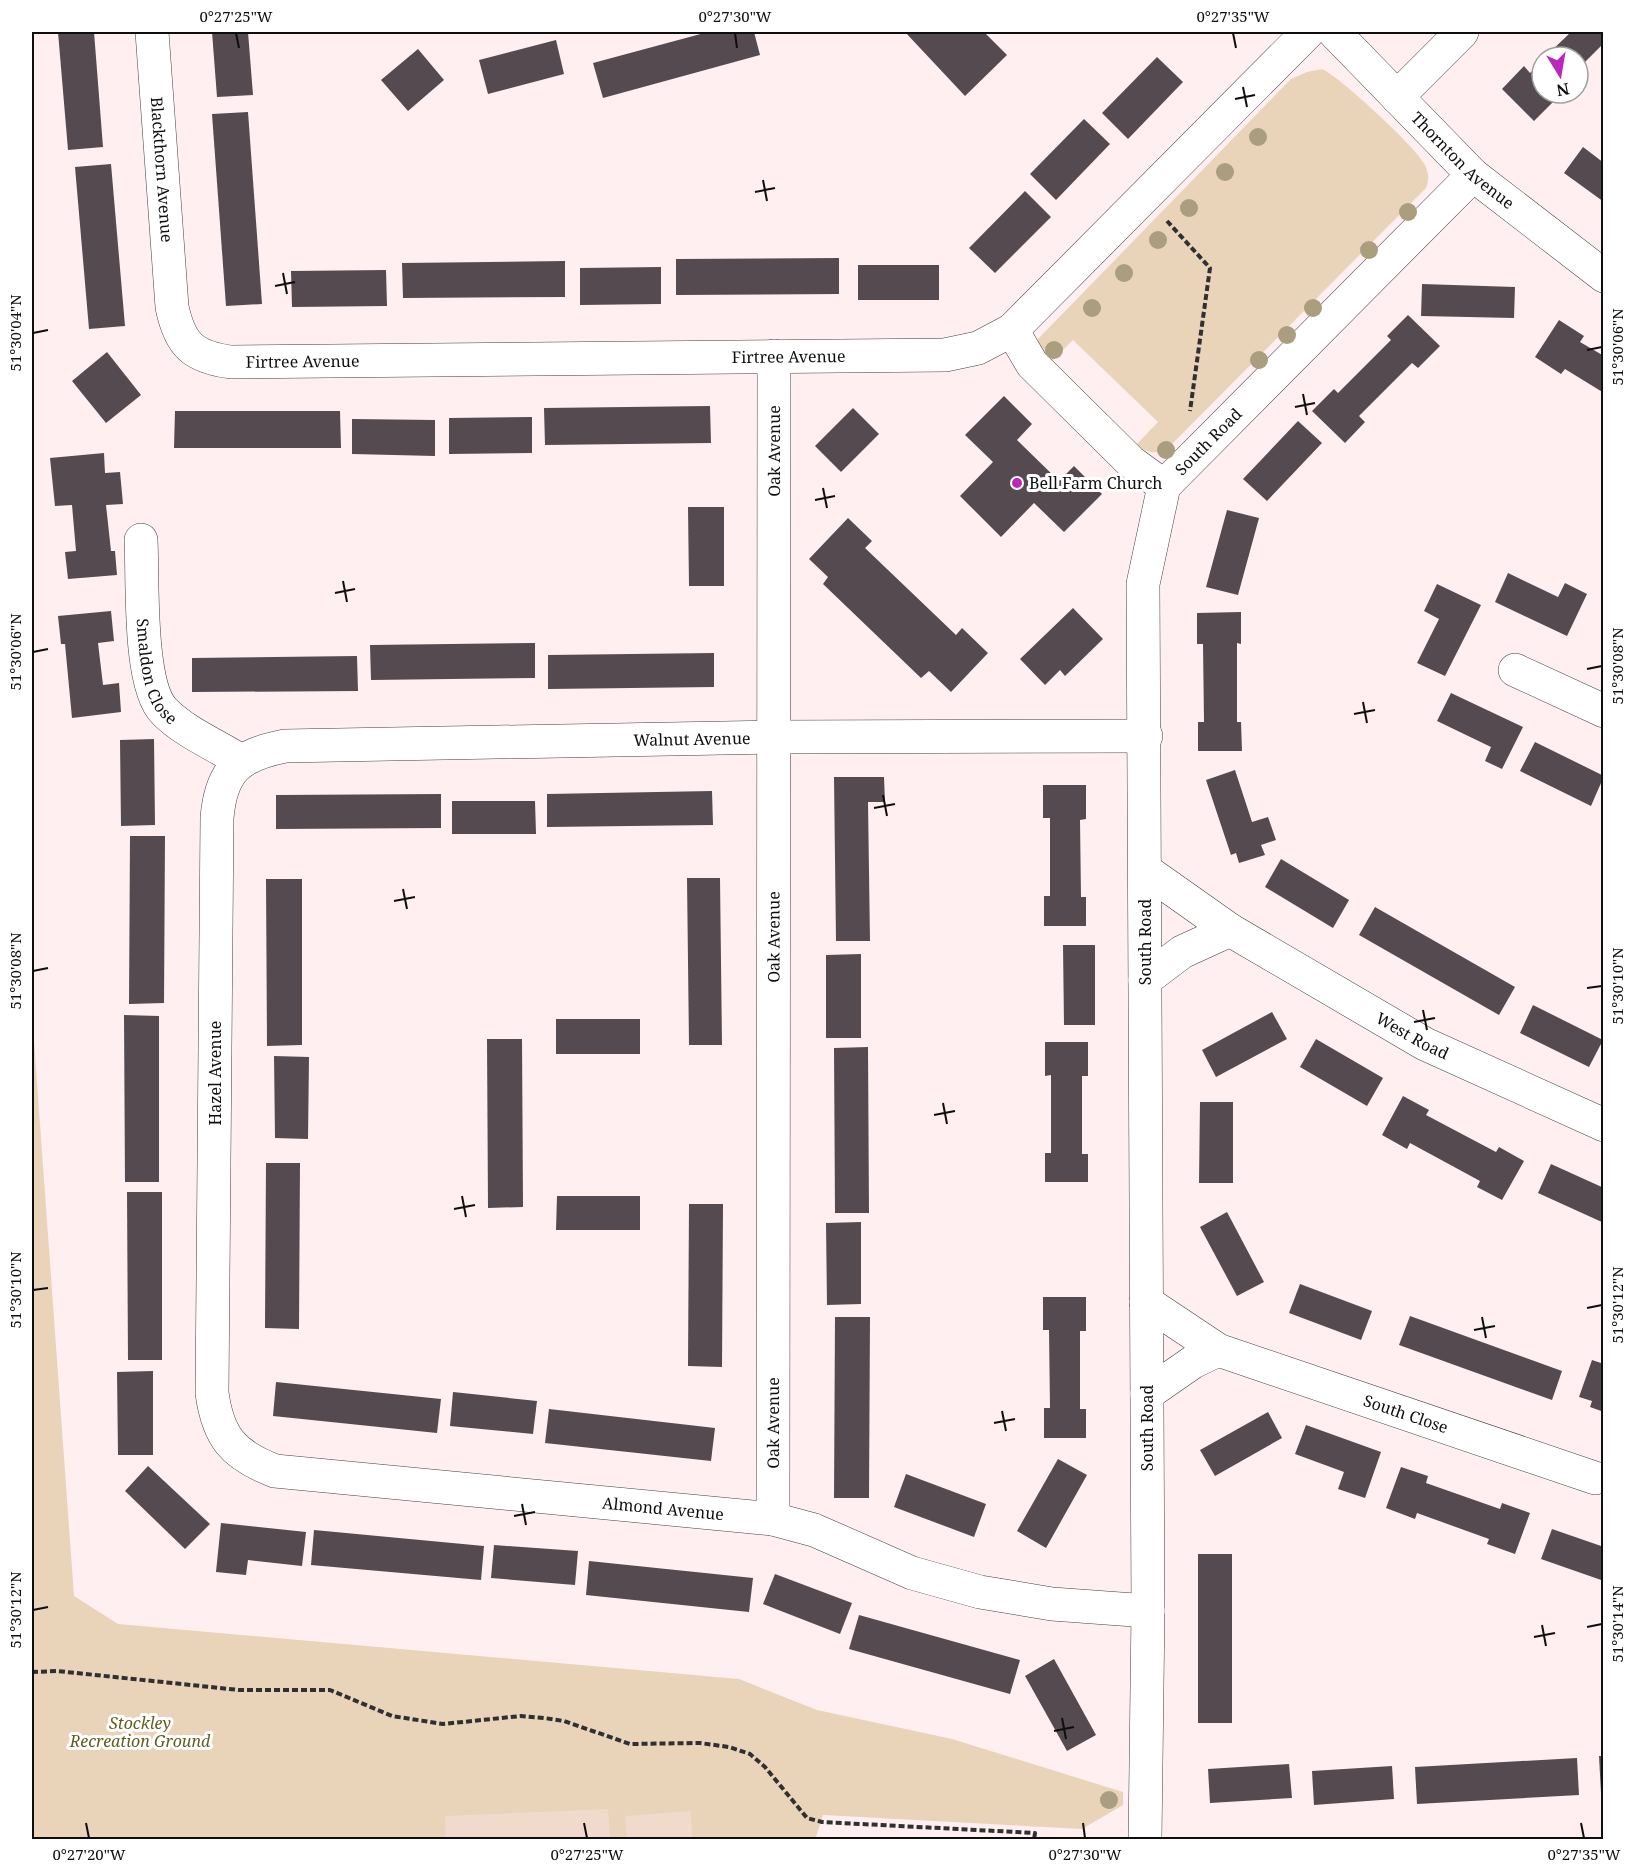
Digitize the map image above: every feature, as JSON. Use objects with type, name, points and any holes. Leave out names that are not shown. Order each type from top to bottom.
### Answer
[{"type":"street","name":"Blackthorn Avenue","points":[[152,32],[171,307]]},
{"type":"street","name":"Firtree Avenue","points":[[171,307],[176,329],[188,345],[207,359],[231,362],[945,355],[978,348],[1012,330],[1308,32]]},
{"type":"street","name":"Thornton Avenue","points":[[1334,32],[1473,175],[1604,276]]},
{"type":"street","points":[[1397,97],[1462,32]]},
{"type":"street","name":"South Road","points":[[1145,1839],[1148,1611],[1146,736],[1143,584],[1173,476],[1473,175]]},
{"type":"street","points":[[1012,330],[1032,364],[1131,462],[1173,476]]},
{"type":"street","name":"Oak Avenue","points":[[773,1519],[774,356]]},
{"type":"street","name":"Smaldon Close","points":[[141,540],[147,664],[152,689],[162,710],[241,761]]},
{"type":"street","points":[[1515,670],[1604,711]]},
{"type":"street","name":"Walnut Avenue","points":[[241,761],[268,749],[285,746],[774,737],[1146,736]]},
{"type":"street","name":"Hazel Avenue","points":[[212,1393],[217,818],[222,788],[229,772],[241,761]]},
{"type":"street","name":"West Road","points":[[1145,870],[1230,930],[1425,1044],[1604,1125]]},
{"type":"street","points":[[1145,980],[1182,952],[1230,930]]},
{"type":"street","name":"South Close","points":[[1146,1302],[1218,1350],[1595,1478]]},
{"type":"street","points":[[1147,1394],[1193,1362],[1218,1350]]},
{"type":"street","name":"Almond Avenue","points":[[212,1393],[215,1415],[222,1433],[234,1448],[253,1462],[275,1471],[773,1519],[814,1530],[912,1573],[980,1592],[1052,1604],[1148,1611]]},
{"type":"path","points":[[1145,197],[1210,268],[1173,476]]},
{"type":"path","points":[[32,1672],[57,1671],[239,1690],[330,1690],[392,1716],[443,1724],[521,1716],[564,1721],[630,1744],[700,1743],[729,1747],[750,1754],[765,1767],[807,1818],[822,1822],[1035,1833],[1034,1839]]},
{"type":"green space","points":[[1322,69],[1360,98],[1419,156],[1427,171],[1426,188],[1171,445],[1158,452],[1145,450],[1136,445],[1158,422],[1073,340],[1051,362],[1039,349],[1037,340],[1291,79]]},
{"type":"green space","name":"Stockley Recreation Ground","points":[[32,1013],[74,1596],[118,1624],[739,1679],[817,1710],[952,1739],[1123,1792],[1123,1805],[1082,1829],[823,1815],[815,1840],[32,1839]]},
{"type":"shaded area","points":[[608,1809],[610,1839],[446,1839],[445,1816]]},
{"type":"shaded area","points":[[691,1811],[692,1839],[627,1839],[625,1816]]},
{"type":"building","points":[[58,32],[94,32],[103,147],[68,150]]},
{"type":"building","points":[[212,32],[248,32],[253,95],[217,97]]},
{"type":"building","points":[[708,32],[754,32],[760,55],[603,98],[593,63]]},
{"type":"building","points":[[905,32],[984,32],[1007,55],[965,96]]},
{"type":"building","points":[[1571,32],[1604,32],[1604,43],[1590,57],[1590,45],[1557,45]]},
{"type":"building","points":[[556,40],[564,74],[488,94],[479,60]]},
{"type":"building","points":[[418,49],[444,80],[408,111],[381,80]]},
{"type":"building","points":[[1157,57],[1183,82],[1128,139],[1102,113]]},
{"type":"building","points":[[1524,66],[1530,73],[1530,105],[1550,105],[1534,121],[1502,89]]},
{"type":"building","points":[[248,112],[262,304],[226,306],[212,114]]},
{"type":"building","points":[[1084,119],[1110,144],[1056,200],[1030,174]]},
{"type":"building","points":[[1583,147],[1604,163],[1604,202],[1564,173]]},
{"type":"building","points":[[111,164],[125,326],[89,329],[75,167]]},
{"type":"building","points":[[1025,191],[1051,217],[995,273],[969,248]]},
{"type":"building","points":[[839,258],[839,294],[676,295],[676,259]]},
{"type":"building","points":[[565,261],[565,297],[403,298],[402,263]]},
{"type":"building","points":[[858,265],[939,265],[939,300],[858,300]]},
{"type":"building","points":[[661,267],[661,304],[580,305],[580,268]]},
{"type":"building","points":[[386,270],[387,306],[292,307],[291,271]]},
{"type":"building","points":[[1422,284],[1515,287],[1514,318],[1421,316]]},
{"type":"building","points":[[1408,315],[1440,346],[1418,368],[1412,363],[1359,416],[1365,422],[1345,443],[1312,411],[1334,389],[1338,393],[1391,340],[1387,336]]},
{"type":"building","points":[[1559,320],[1584,336],[1580,342],[1604,356],[1604,393],[1565,369],[1561,374],[1535,357]]},
{"type":"building","points":[[107,352],[141,395],[106,423],[72,381]]},
{"type":"building","points":[[1004,396],[1032,424],[1017,440],[1059,481],[1074,466],[1102,494],[1064,532],[1034,503],[1001,537],[960,496],[993,462],[965,435]]},
{"type":"building","points":[[710,406],[711,443],[545,445],[544,408]]},
{"type":"building","points":[[853,408],[879,434],[841,472],[815,446]]},
{"type":"building","points":[[175,411],[340,411],[341,448],[174,448]]},
{"type":"building","points":[[532,417],[532,453],[449,454],[449,418]]},
{"type":"building","points":[[352,419],[435,420],[435,456],[352,454]]},
{"type":"building","points":[[1298,421],[1322,443],[1267,501],[1243,479]]},
{"type":"building","points":[[104,453],[105,473],[120,472],[123,504],[106,505],[111,551],[115,551],[117,575],[68,579],[65,552],[76,551],[72,505],[55,506],[50,458]]},
{"type":"building","points":[[688,507],[724,507],[724,586],[689,586]]},
{"type":"building","points":[[1227,510],[1259,518],[1238,595],[1206,587]]},
{"type":"building","points":[[848,518],[872,541],[865,548],[956,635],[962,628],[988,653],[951,692],[929,671],[921,678],[823,584],[828,577],[809,559]]},
{"type":"building","points":[[1508,573],[1558,597],[1565,583],[1587,594],[1567,636],[1495,602]]},
{"type":"building","points":[[1437,584],[1481,605],[1445,676],[1417,663],[1439,619],[1424,611]]},
{"type":"building","points":[[1073,608],[1103,639],[1065,676],[1060,670],[1045,685],[1020,659]]},
{"type":"building","points":[[111,611],[114,641],[98,643],[103,685],[119,683],[121,712],[72,718],[65,644],[61,644],[58,616]]},
{"type":"building","points":[[1241,612],[1241,644],[1237,643],[1237,722],[1241,722],[1242,751],[1198,751],[1198,722],[1204,722],[1203,644],[1197,644],[1197,613]]},
{"type":"building","points":[[535,643],[535,678],[371,680],[370,645]]},
{"type":"building","points":[[714,653],[714,687],[548,689],[548,655]]},
{"type":"building","points":[[357,656],[358,691],[192,692],[192,658]]},
{"type":"building","points":[[1451,693],[1523,727],[1502,769],[1485,761],[1491,747],[1437,721]]},
{"type":"building","points":[[154,739],[155,825],[121,826],[120,740]]},
{"type":"building","points":[[1535,742],[1604,776],[1591,806],[1520,771]]},
{"type":"building","points":[[1235,770],[1252,822],[1268,817],[1276,840],[1261,845],[1265,855],[1239,863],[1236,853],[1231,855],[1206,780]]},
{"type":"building","points":[[834,777],[884,777],[885,802],[868,802],[870,941],[836,941]]},
{"type":"building","points":[[1043,785],[1086,785],[1086,819],[1080,820],[1081,897],[1086,897],[1086,926],[1044,926],[1044,896],[1050,896],[1050,818],[1043,818]]},
{"type":"building","points":[[712,791],[713,825],[547,827],[547,794]]},
{"type":"building","points":[[441,794],[441,828],[276,829],[276,795]]},
{"type":"building","points":[[452,801],[535,801],[536,834],[452,834]]},
{"type":"building","points":[[130,836],[165,836],[164,1003],[129,1004]]},
{"type":"building","points":[[1281,859],[1349,900],[1333,928],[1265,887]]},
{"type":"building","points":[[687,878],[720,878],[722,1045],[689,1045]]},
{"type":"building","points":[[266,879],[302,879],[302,1045],[267,1046]]},
{"type":"building","points":[[1375,907],[1515,987],[1499,1015],[1359,935]]},
{"type":"building","points":[[1063,945],[1095,945],[1095,1025],[1064,1025]]},
{"type":"building","points":[[861,954],[861,1038],[826,1038],[826,955]]},
{"type":"building","points":[[1533,1005],[1603,1040],[1589,1067],[1520,1033]]},
{"type":"building","points":[[1272,1012],[1287,1039],[1216,1077],[1202,1050]]},
{"type":"building","points":[[124,1015],[159,1016],[159,1182],[125,1182]]},
{"type":"building","points":[[556,1019],[640,1019],[640,1054],[556,1054]]},
{"type":"building","points":[[487,1039],[522,1039],[523,1207],[488,1208]]},
{"type":"building","points":[[1316,1039],[1383,1078],[1367,1106],[1300,1067]]},
{"type":"building","points":[[1045,1042],[1088,1042],[1088,1076],[1082,1076],[1082,1154],[1088,1154],[1088,1182],[1045,1182],[1045,1153],[1051,1153],[1051,1075],[1045,1076]]},
{"type":"building","points":[[868,1047],[869,1213],[835,1213],[834,1048]]},
{"type":"building","points":[[274,1056],[309,1057],[308,1139],[275,1138]]},
{"type":"building","points":[[1403,1096],[1429,1110],[1426,1115],[1496,1152],[1499,1147],[1524,1161],[1502,1200],[1477,1187],[1480,1181],[1410,1143],[1407,1149],[1382,1135]]},
{"type":"building","points":[[1200,1102],[1233,1102],[1233,1183],[1199,1183]]},
{"type":"building","points":[[266,1163],[300,1163],[299,1329],[265,1328]]},
{"type":"building","points":[[1551,1164],[1604,1188],[1604,1223],[1538,1193]]},
{"type":"building","points":[[127,1192],[162,1192],[162,1360],[128,1360]]},
{"type":"building","points":[[557,1196],[640,1196],[640,1230],[556,1230]]},
{"type":"building","points":[[689,1204],[723,1204],[722,1367],[688,1366]]},
{"type":"building","points":[[1227,1212],[1264,1282],[1237,1296],[1200,1227]]},
{"type":"building","points":[[861,1222],[861,1304],[827,1305],[826,1223]]},
{"type":"building","points":[[1300,1284],[1372,1311],[1361,1340],[1289,1313]]},
{"type":"building","points":[[1043,1297],[1086,1297],[1086,1331],[1080,1331],[1080,1409],[1086,1409],[1086,1438],[1044,1438],[1044,1408],[1050,1408],[1049,1330],[1043,1330]]},
{"type":"building","points":[[1410,1316],[1562,1371],[1552,1400],[1399,1345]]},
{"type":"building","points":[[835,1317],[870,1317],[869,1498],[834,1498]]},
{"type":"building","points":[[1592,1360],[1604,1364],[1604,1412],[1590,1407],[1592,1401],[1579,1397]]},
{"type":"building","points":[[153,1371],[153,1455],[118,1455],[117,1372]]},
{"type":"building","points":[[276,1382],[441,1399],[437,1433],[273,1416]]},
{"type":"building","points":[[453,1392],[537,1401],[533,1434],[450,1426]]},
{"type":"building","points":[[549,1409],[715,1428],[711,1461],[545,1443]]},
{"type":"building","points":[[1268,1412],[1282,1438],[1215,1476],[1200,1450]]},
{"type":"building","points":[[1306,1425],[1381,1452],[1365,1498],[1338,1489],[1344,1472],[1295,1454]]},
{"type":"building","points":[[1058,1459],[1087,1475],[1046,1548],[1017,1531]]},
{"type":"building","points":[[148,1466],[210,1524],[185,1549],[125,1491]]},
{"type":"building","points":[[1401,1467],[1428,1476],[1426,1483],[1500,1509],[1502,1503],[1530,1513],[1515,1554],[1487,1544],[1489,1539],[1417,1513],[1415,1519],[1386,1508]]},
{"type":"building","points":[[906,1474],[986,1504],[974,1537],[894,1507]]},
{"type":"building","points":[[221,1523],[306,1532],[302,1566],[248,1560],[246,1575],[216,1572]]},
{"type":"building","points":[[1552,1529],[1604,1547],[1604,1581],[1541,1559]]},
{"type":"building","points":[[314,1530],[484,1546],[481,1580],[311,1565]]},
{"type":"building","points":[[494,1545],[578,1551],[575,1585],[491,1578]]},
{"type":"building","points":[[1198,1554],[1232,1554],[1232,1723],[1198,1723]]},
{"type":"building","points":[[589,1561],[753,1578],[749,1612],[586,1595]]},
{"type":"building","points":[[775,1574],[852,1603],[840,1634],[763,1604]]},
{"type":"building","points":[[859,1615],[1020,1660],[1010,1694],[849,1649]]},
{"type":"building","points":[[1054,1659],[1096,1735],[1067,1751],[1025,1676]]},
{"type":"building","points":[[1599,1756],[1604,1756],[1604,1793],[1601,1793]]},
{"type":"building","points":[[1577,1758],[1579,1795],[1417,1804],[1415,1767]]},
{"type":"building","points":[[1289,1764],[1292,1798],[1210,1803],[1208,1769]]},
{"type":"building","points":[[1392,1766],[1394,1799],[1314,1805],[1312,1771]]},
{"type":"place","name":"Bell Farm Church","points":[[1017,483]]}]
